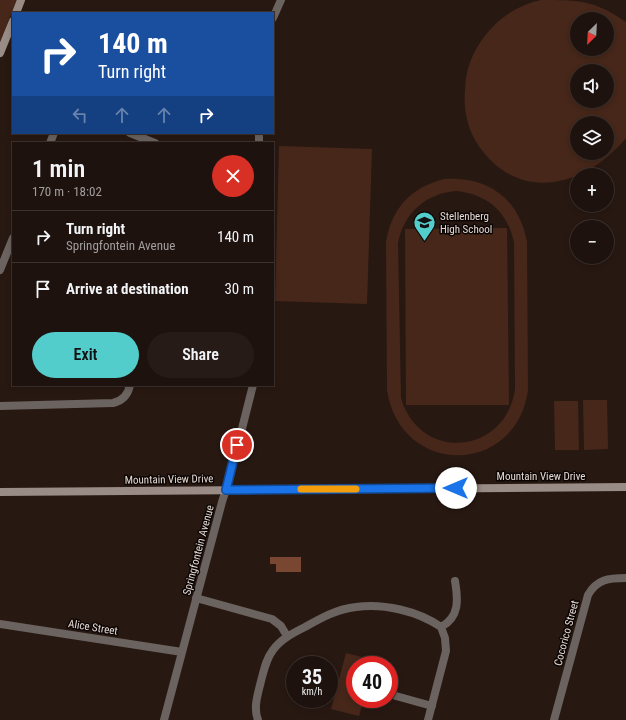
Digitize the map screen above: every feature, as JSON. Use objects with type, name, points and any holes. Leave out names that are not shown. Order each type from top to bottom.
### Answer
[{"type":"street","points":[[16,12],[21,0]]},
{"type":"street","points":[[274,16],[281,0]]},
{"type":"street","points":[[0,53],[12,23]]},
{"type":"street","points":[[132,134],[152,142]]},
{"type":"street","points":[[0,270],[12,240]]},
{"type":"street","points":[[0,406],[113,404],[125,396],[130,386]]},
{"type":"street","name":"Springfontein Avenue","points":[[164,720],[253,386]]},
{"type":"street","name":"Mountain View Drive","points":[[0,492],[626,487]]},
{"type":"street","name":"Cocorico Street","points":[[554,720],[588,595],[595,586],[606,579],[626,578]]},
{"type":"street","points":[[441,627],[452,618],[457,609],[458,599],[455,581]]},
{"type":"street","points":[[196,598],[272,619],[281,626],[287,636]]},
{"type":"street","points":[[258,720],[255,704],[266,660],[274,648],[287,636],[323,617],[356,607],[372,607],[404,611],[423,617],[441,627],[445,638],[446,651],[428,720]]},
{"type":"street","name":"Alice Street","points":[[0,624],[182,652]]},
{"type":"street","points":[[398,697],[432,706]]},
{"type":"shaded area","points":[[0,0],[17,0],[12,12],[0,42]]},
{"type":"shaded area","points":[[541,0],[576,1],[595,5],[610,12],[570,12],[570,56],[614,56],[614,14],[626,22],[626,138],[614,151],[614,116],[570,116],[570,160],[602,160],[590,168],[570,168],[570,178],[557,182],[538,183],[519,178],[501,169],[484,153],[474,139],[466,116],[465,84],[468,69],[473,56],[480,43],[502,18],[524,5]]},
{"type":"shaded area","points":[[279,146],[372,149],[367,304],[275,301]]},
{"type":"shaded area","points":[[444,179],[474,181],[499,193],[509,202],[517,213],[527,242],[528,390],[519,419],[503,439],[482,451],[458,455],[434,451],[413,439],[396,419],[387,390],[386,242],[393,219],[404,201],[421,188]],"holes":[[[456,191],[477,196],[494,206],[507,222],[514,243],[515,389],[508,411],[496,427],[480,438],[462,443],[443,441],[426,433],[411,419],[401,398],[398,243],[405,223],[411,214],[426,201],[445,193]]]},
{"type":"shaded area","points":[[507,228],[509,405],[406,405],[405,229]]},
{"type":"shaded area","points":[[583,400],[607,400],[608,449],[584,450]]},
{"type":"shaded area","points":[[554,401],[578,401],[579,450],[555,450]]},
{"type":"shaded area","points":[[270,557],[301,557],[301,572],[276,572],[276,564],[270,564]]},
{"type":"shaded area","points":[[346,653],[358,656],[346,656],[346,708],[361,708],[359,716],[331,709],[338,708],[338,683]]},
{"type":"slow traffic","points":[[301,489],[356,489]]},
{"type":"place","name":"Stellenberg High School","points":[[425,242]]},
{"type":"route","points":[[237,445],[226,490],[456,488]]}]
